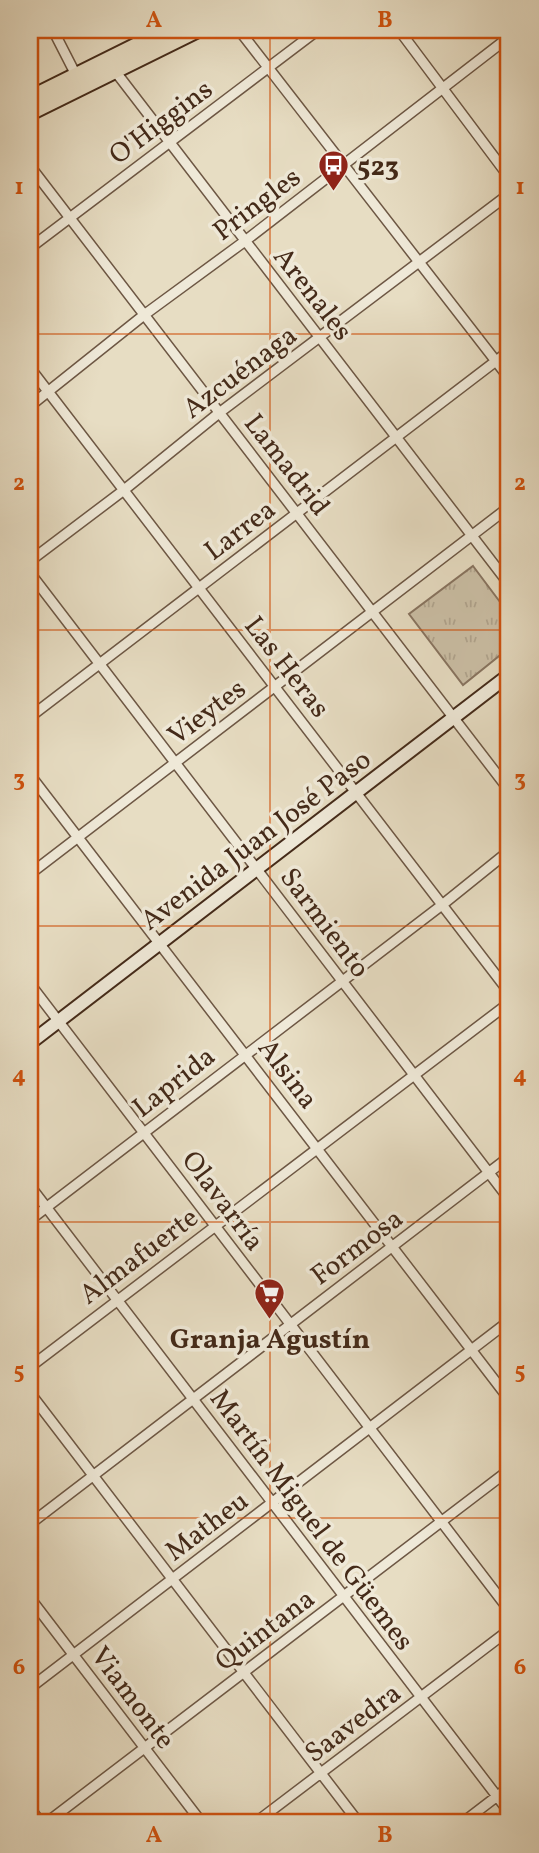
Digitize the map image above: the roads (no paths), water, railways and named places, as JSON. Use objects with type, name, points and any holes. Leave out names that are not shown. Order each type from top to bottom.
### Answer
[{"type":"main road","points":[[30,98],[73,69],[167,30]]},
{"type":"main road","points":[[30,113],[198,30]]},
{"type":"main road","name":"Avenida Juan José Paso","points":[[30,1043],[509,675]]},
{"type":"street","points":[[53,30],[73,69],[115,71]]},
{"type":"street","points":[[239,30],[509,378]]},
{"type":"street","name":"O'Higgins","points":[[30,248],[318,30]]},
{"type":"street","points":[[399,30],[509,177]]},
{"type":"street","name":"Pringles","points":[[30,405],[509,37]]},
{"type":"street","name":"Arenales","points":[[115,71],[509,584]]},
{"type":"street","name":"Lamadrid","points":[[30,166],[509,790]]},
{"type":"street","name":"Azcuénaga","points":[[30,561],[219,413],[509,194]]},
{"type":"street","name":"Larrea","points":[[30,717],[509,351]]},
{"type":"street","name":"Las Heras","points":[[30,368],[509,992]]},
{"type":"street","name":"Vieytes","points":[[30,874],[509,507]]},
{"type":"street","name":"Sarmiento","points":[[30,573],[509,1199]]},
{"type":"street","name":"Alsina","points":[[30,775],[509,1399]]},
{"type":"street","name":"Laprida","points":[[30,1220],[509,851]]},
{"type":"street","name":"Olavarría","points":[[30,984],[509,1610]]},
{"type":"street","name":"Almafuerte","points":[[30,1367],[509,1003]]},
{"type":"street","name":"Formosa","points":[[30,1524],[509,1157]]},
{"type":"street","name":"Martín Miguel de Güemes","points":[[30,1186],[509,1812]]},
{"type":"street","name":"Matheu","points":[[30,1688],[509,1321]]},
{"type":"street","points":[[30,1393],[359,1823]]},
{"type":"street","name":"Quintana","points":[[44,1823],[509,1470]]},
{"type":"street","name":"Viamonte","points":[[30,1598],[202,1823]]},
{"type":"street","name":"Saavedra","points":[[255,1823],[509,1630]]},
{"type":"street","points":[[462,1823],[509,1787]]},
{"type":"street","points":[[30,1808],[44,1823]]},
{"type":"place","name":"523","points":[[334,192]]},
{"type":"place","name":"Granja Agustín","points":[[270,1321]]}]
